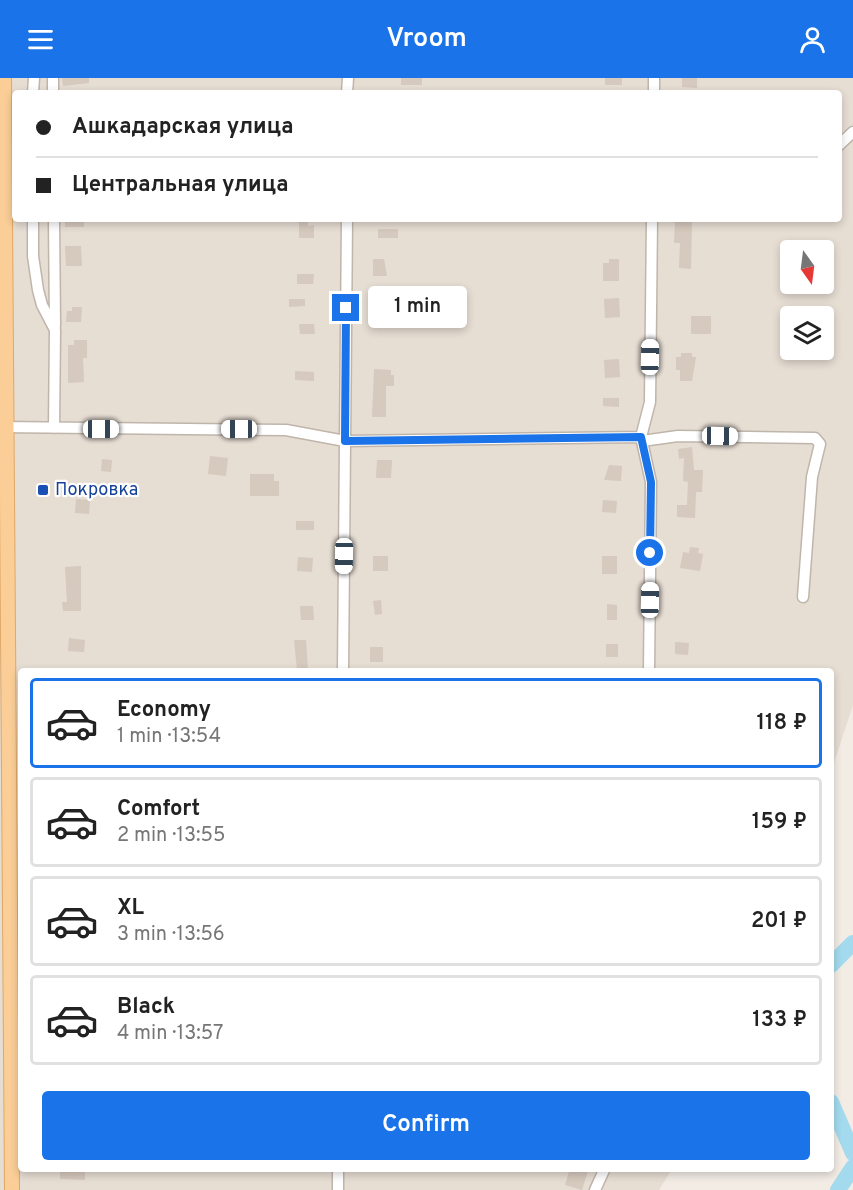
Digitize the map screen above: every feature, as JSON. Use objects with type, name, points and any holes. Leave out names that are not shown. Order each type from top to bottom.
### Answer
[{"type":"main road","points":[[4,78],[3,427],[16,1030],[12,1190]]},
{"type":"street","points":[[842,142],[853,132]]},
{"type":"street","points":[[33,222],[33,256],[38,290],[42,305],[55,330]]},
{"type":"street","points":[[54,222],[54,428]]},
{"type":"street","points":[[343,668],[347,222]]},
{"type":"street","points":[[649,668],[651,482],[642,439],[650,402],[652,222]]},
{"type":"street","points":[[3,427],[286,430],[345,441],[642,439],[678,436],[815,438],[820,444],[812,477],[803,597]]},
{"type":"street","points":[[338,1172],[338,1190]]},
{"type":"street","points":[[595,1190],[603,1172]]},
{"type":"shaded area","name":"Покровка","points":[[0,78],[853,78],[853,705],[834,763],[834,668],[18,668],[18,1172],[670,1172],[659,1190],[0,1190]]},
{"type":"building","points":[[62,78],[89,78],[89,83],[63,86]]},
{"type":"building","points":[[401,78],[422,78],[422,85],[401,85]]},
{"type":"building","points":[[605,78],[622,78],[622,85],[605,85]]},
{"type":"building","points":[[682,78],[697,78],[697,88],[682,87]]},
{"type":"building","points":[[65,222],[84,222],[84,227],[65,227]]},
{"type":"building","points":[[299,222],[308,222],[308,226],[314,225],[314,238],[299,238]]},
{"type":"building","points":[[675,222],[692,222],[691,269],[679,268],[680,243],[674,243]]},
{"type":"building","points":[[378,229],[398,229],[398,238],[378,238]]},
{"type":"building","points":[[65,246],[81,246],[82,266],[66,266]]},
{"type":"building","points":[[373,259],[384,259],[387,276],[373,276]]},
{"type":"building","points":[[609,259],[619,259],[619,281],[603,281],[603,263],[609,263]]},
{"type":"building","points":[[297,274],[314,274],[313,284],[297,284]]},
{"type":"building","points":[[619,298],[620,317],[605,318],[604,299]]},
{"type":"building","points":[[289,299],[305,299],[305,306],[289,307]]},
{"type":"building","points":[[373,304],[388,304],[389,318],[373,318]]},
{"type":"building","points":[[72,307],[82,307],[81,322],[66,322],[67,311],[72,311]]},
{"type":"building","points":[[691,316],[711,316],[711,334],[691,334]]},
{"type":"building","points":[[299,324],[314,324],[315,334],[300,334]]},
{"type":"building","points":[[74,340],[87,340],[87,358],[83,358],[84,382],[68,383],[68,345],[74,345]]},
{"type":"building","points":[[681,353],[692,353],[692,357],[696,357],[692,381],[680,381],[680,370],[676,370],[676,357],[681,357]]},
{"type":"building","points":[[619,359],[620,377],[605,378],[604,360]]},
{"type":"building","points":[[374,369],[391,370],[391,375],[394,375],[394,386],[386,386],[386,417],[372,417]]},
{"type":"building","points":[[295,371],[314,372],[314,381],[295,380]]},
{"type":"building","points":[[603,398],[619,398],[619,407],[603,406]]},
{"type":"building","points":[[692,447],[694,470],[703,470],[702,492],[696,492],[695,518],[677,517],[677,505],[687,505],[688,482],[683,481],[684,458],[679,459],[678,449]]},
{"type":"building","points":[[210,456],[228,458],[226,476],[208,474]]},
{"type":"building","points":[[102,459],[112,460],[111,472],[101,471]]},
{"type":"building","points":[[377,460],[392,460],[391,478],[376,478]]},
{"type":"building","points":[[609,465],[622,466],[621,481],[604,480]]},
{"type":"building","points":[[250,474],[274,474],[274,481],[279,481],[279,496],[250,496]]},
{"type":"building","points":[[76,499],[90,500],[89,514],[75,513]]},
{"type":"building","points":[[603,500],[617,501],[616,513],[602,512]]},
{"type":"building","points":[[296,521],[314,521],[314,530],[296,530]]},
{"type":"building","points":[[690,547],[699,548],[698,553],[703,554],[700,571],[680,568],[683,552],[689,553]]},
{"type":"building","points":[[373,556],[388,556],[388,571],[373,571]]},
{"type":"building","points":[[602,556],[617,556],[617,574],[602,574]]},
{"type":"building","points":[[298,557],[313,558],[312,572],[297,571]]},
{"type":"building","points":[[81,566],[81,611],[63,611],[62,602],[67,602],[65,567]]},
{"type":"building","points":[[381,600],[382,614],[375,615],[373,601]]},
{"type":"building","points":[[607,604],[617,605],[617,620],[607,620]]},
{"type":"building","points":[[300,606],[313,606],[314,620],[301,620]]},
{"type":"building","points":[[69,638],[85,640],[84,652],[68,651]]},
{"type":"building","points":[[294,640],[306,640],[308,668],[297,668]]},
{"type":"building","points":[[675,642],[689,643],[688,655],[675,654]]},
{"type":"building","points":[[606,644],[618,644],[618,657],[606,657]]},
{"type":"building","points":[[370,647],[383,647],[383,662],[370,662]]},
{"type":"building","points":[[60,1172],[85,1172],[85,1180],[60,1179]]},
{"type":"building","points":[[569,1172],[588,1172],[582,1190],[565,1185]]},
{"type":"waterway","points":[[834,962],[853,943]]},
{"type":"waterway","points":[[834,1109],[853,1153]]},
{"type":"waterway","points":[[838,1190],[853,1167]]},
{"type":"place","name":"Покровка","points":[[43,490]]},
{"type":"route","points":[[346,308],[345,441],[641,437],[651,482],[650,553]]}]
